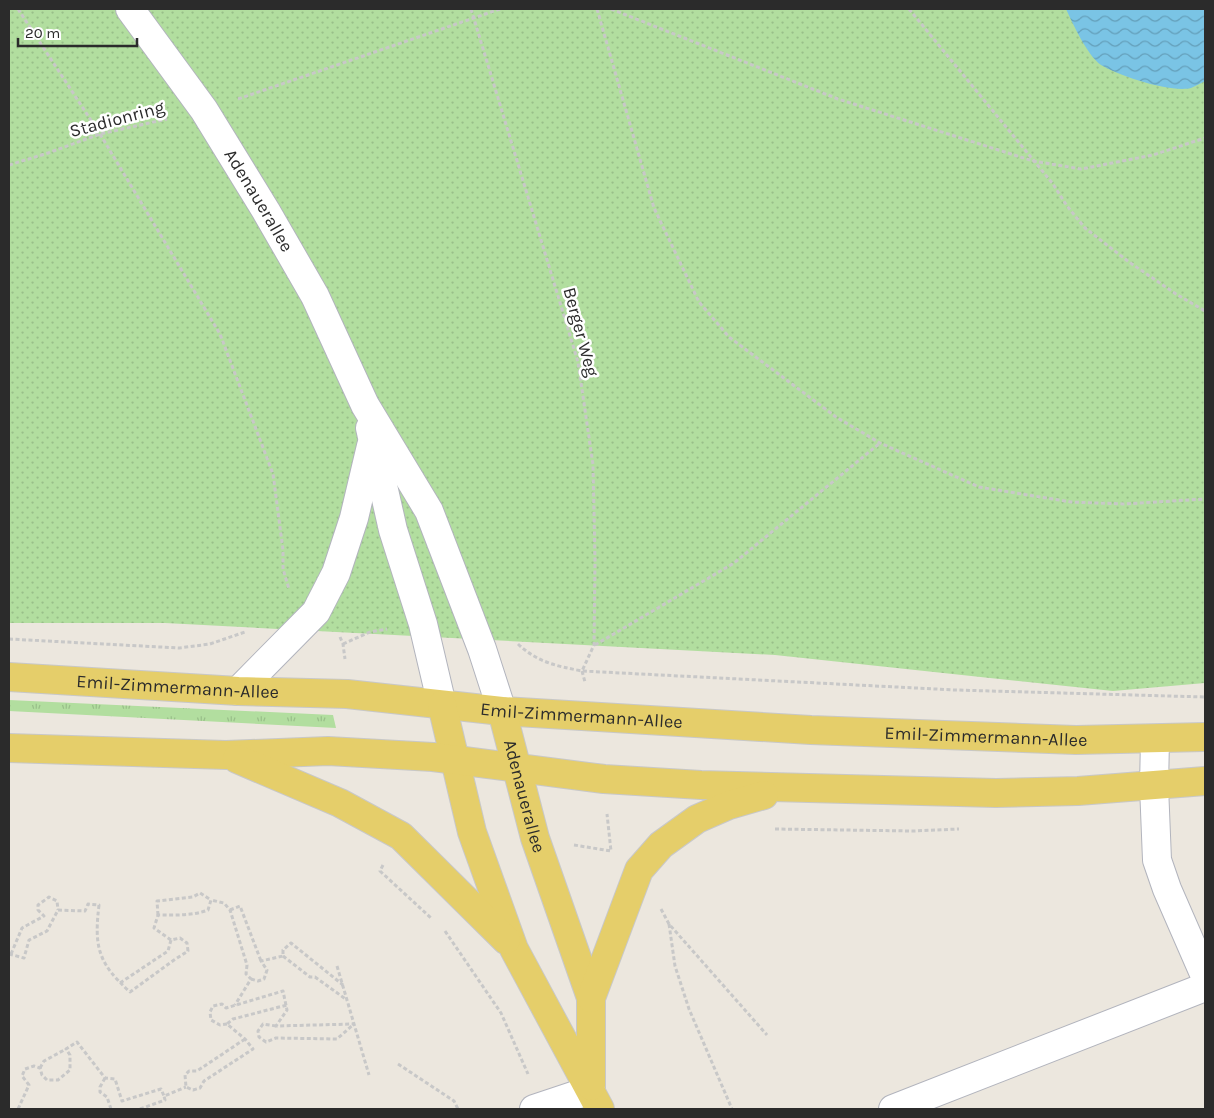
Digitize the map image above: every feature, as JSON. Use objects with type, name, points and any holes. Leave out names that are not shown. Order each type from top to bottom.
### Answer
[{"type":"main road","name":"Emil-Zimmermann-Allee","points":[[9,677],[238,691],[347,694],[502,711],[821,730],[1066,739],[1156,740],[1205,738]]},
{"type":"main road","name":"Adenauerallee","points":[[442,705],[472,832],[514,948],[595,1100]]},
{"type":"main road","name":"Adenauerallee","points":[[502,711],[515,769],[535,838],[591,998],[595,1100]]},
{"type":"main road","points":[[9,748],[226,755],[328,751],[432,757],[604,779],[793,788],[996,793],[1154,786],[1205,781]]},
{"type":"main road","points":[[226,755],[340,803],[401,836],[514,948]]},
{"type":"main road","points":[[591,998],[638,870],[661,845],[697,819],[729,805],[793,788]]},
{"type":"street","name":"Adenauerallee","points":[[130,9],[204,110],[315,296],[365,405],[429,511],[482,649],[502,711]]},
{"type":"street","name":"Adenauerallee","points":[[365,405],[393,530],[423,624],[442,705]]},
{"type":"street","points":[[238,691],[316,612],[339,564],[354,518],[373,439]]},
{"type":"street","points":[[1156,740],[1154,786],[1157,860],[1167,889],[1205,976]]},
{"type":"street","points":[[892,1109],[1205,987]]},
{"type":"street","points":[[539,1108],[595,1100]]},
{"type":"path","points":[[18,9],[100,134],[220,334],[273,474],[279,512],[283,569],[292,594]]},
{"type":"path","name":"Berger Weg","points":[[471,9],[578,362],[593,465],[594,645],[582,670],[955,690],[1205,697]]},
{"type":"path","points":[[237,99],[500,9]]},
{"type":"path","points":[[597,9],[654,208],[699,302],[730,337],[836,417],[880,443],[979,486],[1072,502],[1124,504],[1205,499]]},
{"type":"path","points":[[611,9],[838,99],[1033,161],[1081,169],[1153,155],[1205,138]]},
{"type":"path","points":[[909,9],[1085,228],[1129,262],[1205,311]]},
{"type":"path","name":"Stadionring","points":[[9,164],[48,153],[100,134],[204,110]]},
{"type":"path","points":[[594,645],[734,563],[880,443]]},
{"type":"path","points":[[9,639],[179,648],[210,644],[246,632]]},
{"type":"path","points":[[770,829],[913,831],[961,829]]},
{"type":"path","points":[[380,871],[437,924]]},
{"type":"path","points":[[58,910],[85,911],[88,904],[99,905],[96,928],[100,951],[106,969],[130,992],[188,950],[187,943],[180,938],[171,940],[154,928],[158,915],[157,900],[193,897],[200,893],[211,900],[224,903],[230,910],[247,965],[246,974],[251,979],[258,981],[264,979],[268,970],[261,961],[240,906],[230,910]]},
{"type":"path","points":[[49,897],[56,901],[58,910],[47,932],[29,940],[24,958],[10,954],[22,928],[44,916],[38,910],[38,905],[49,897]]},
{"type":"path","points":[[158,915],[188,915],[203,912],[208,910],[211,900]]},
{"type":"path","points":[[732,1109],[686,1000],[675,966],[669,924],[767,1035]]},
{"type":"path","points":[[444,930],[500,1013],[539,1108]]},
{"type":"path","points":[[120,983],[168,950],[171,940]]},
{"type":"path","points":[[283,956],[283,950],[291,943],[343,985]]},
{"type":"path","points":[[261,961],[283,956]]},
{"type":"path","points":[[283,956],[310,977],[315,977],[348,1001]]},
{"type":"path","points":[[337,966],[370,1075]]},
{"type":"path","points":[[235,1005],[251,979]]},
{"type":"path","points":[[276,1026],[287,1010],[287,1005],[283,991],[226,1008],[222,1004],[213,1006],[210,1012],[211,1020],[220,1025],[227,1024],[233,1019],[287,1005]]},
{"type":"path","points":[[186,1086],[193,1090],[200,1088],[204,1081],[253,1049],[245,1039],[227,1024]]},
{"type":"path","points":[[263,1024],[276,1026],[354,1024],[337,1039],[276,1038],[266,1042],[259,1037],[258,1031],[263,1024]]},
{"type":"path","points":[[186,1086],[185,1075],[189,1071],[197,1071],[245,1039]]},
{"type":"path","points":[[66,1049],[70,1055],[70,1070],[64,1077],[58,1080],[47,1080],[42,1075],[40,1068],[44,1061],[77,1042],[105,1078],[116,1079],[122,1101],[160,1088],[165,1100],[140,1109]]},
{"type":"path","points":[[398,1064],[454,1101],[458,1109]]},
{"type":"path","points":[[18,1109],[29,1085],[22,1076],[25,1070],[34,1066],[40,1068]]},
{"type":"path","points":[[105,1078],[100,1087],[100,1092],[107,1097],[111,1109]]},
{"type":"path","points":[[164,1096],[186,1086]]},
{"type":"green space","points":[[9,9],[1205,9],[1205,683],[1113,691],[775,655],[165,623],[9,623]]},
{"type":"green space","points":[[9,700],[333,715],[336,728],[9,711]]},
{"type":"water","points":[[1066,9],[1205,9],[1205,81],[1191,88],[1182,89],[1158,86],[1101,65],[1081,39]]}]
